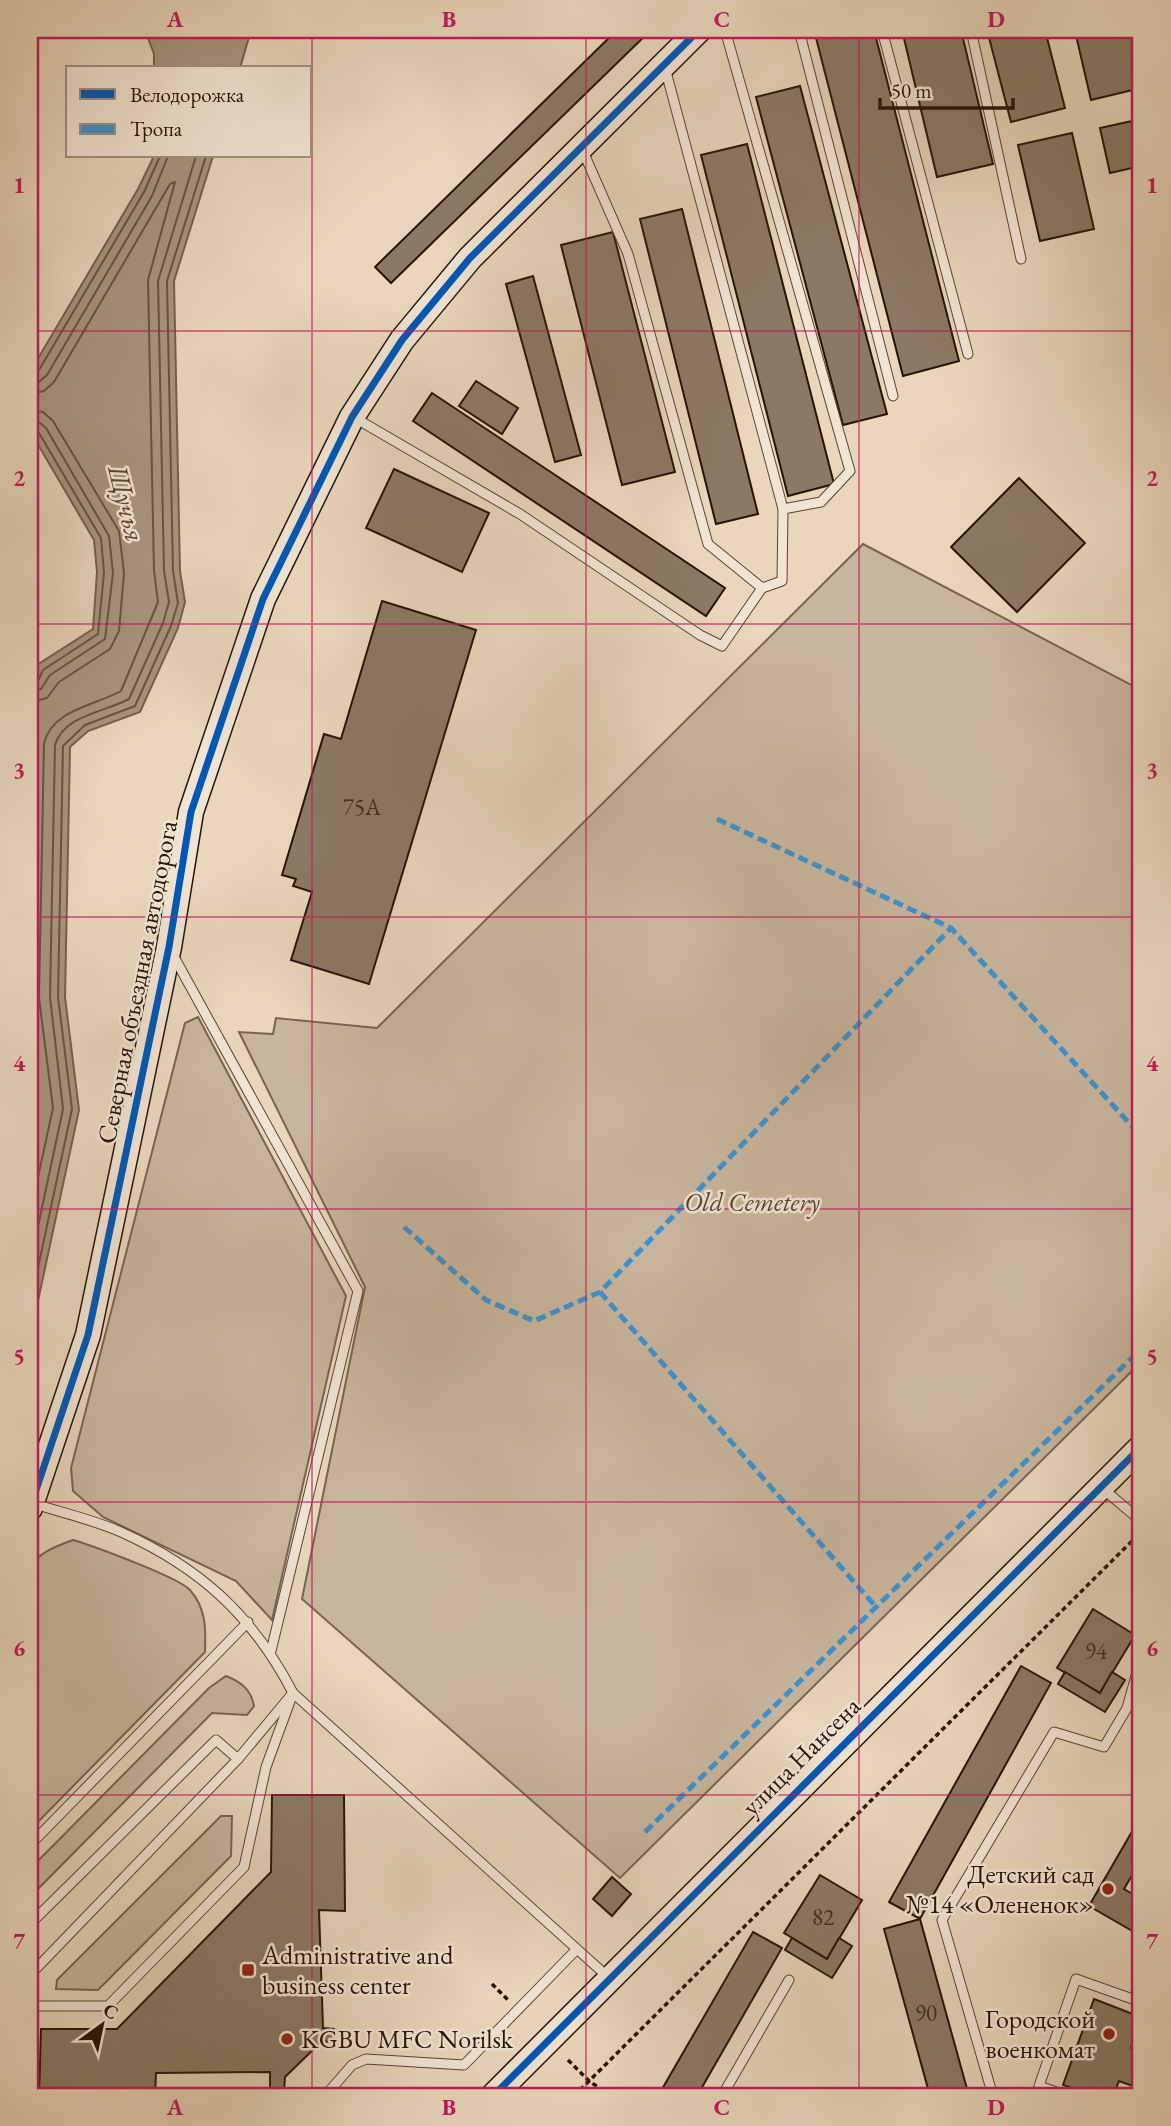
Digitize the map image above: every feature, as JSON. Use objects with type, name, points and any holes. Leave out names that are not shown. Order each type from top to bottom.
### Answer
[{"type":"street","name":"Северная объездная автодорога","points":[[31,1506],[88,1335],[169,947],[191,812],[263,599],[352,417],[402,340],[470,258],[699,30]]},
{"type":"street","name":"улица Нансена","points":[[493,2096],[1141,1447]]},
{"type":"lane","points":[[724,30],[850,471],[821,502],[783,509]]},
{"type":"lane","points":[[799,30],[893,396]]},
{"type":"lane","points":[[882,30],[968,354]]},
{"type":"lane","points":[[971,30],[1021,259]]},
{"type":"lane","points":[[352,417],[520,513],[700,635],[722,646],[762,588],[782,581],[783,509],[664,64]]},
{"type":"lane","points":[[581,147],[628,254],[708,544],[762,588]]},
{"type":"lane","points":[[169,947],[358,1292],[271,1651]]},
{"type":"lane","points":[[1101,1487],[1141,1521]]},
{"type":"lane","points":[[31,1506],[121,1532],[209,1583],[248,1622],[271,1651],[293,1693],[609,1978]]},
{"type":"lane","points":[[30,1845],[248,1622]]},
{"type":"lane","points":[[993,2096],[942,1920],[1054,1732],[1104,1746],[1127,1708],[1141,1658]]},
{"type":"lane","points":[[30,1975],[238,1759],[293,1693]]},
{"type":"lane","points":[[30,2006],[108,2006],[244,1867],[266,1767],[293,1693]]},
{"type":"lane","points":[[30,1924],[216,1740],[238,1759]]},
{"type":"lane","points":[[325,2096],[352,2065],[366,2059],[464,2064],[576,1950]]},
{"type":"lane","points":[[1068,2096],[1039,2086],[1076,1979],[1141,2002]]},
{"type":"lane","points":[[722,2096],[789,1980]]},
{"type":"path","points":[[574,2096],[1141,1531]]},
{"type":"path","points":[[568,2060],[589,2081],[611,2096]]},
{"type":"green space","name":"Old Cemetery","points":[[863,544],[1141,690],[1141,1362],[620,1878],[302,1599],[365,1287],[239,1032],[273,1034],[276,1018],[377,1028]]},
{"type":"green space","points":[[198,1017],[346,1296],[272,1620],[236,1581],[103,1517],[73,1491],[71,1468],[185,1023]]},
{"type":"green space","points":[[73,1540],[153,1570],[190,1590],[202,1611],[205,1652],[30,1830],[30,1567],[43,1553]]},
{"type":"green space","points":[[226,1676],[248,1691],[254,1706],[247,1715],[212,1713],[30,1897],[30,1869],[209,1688]]},
{"type":"green space","points":[[221,1816],[232,1816],[231,1856],[98,1990],[56,1989],[57,1980]]},
{"type":"water","points":[[145,30],[251,30],[241,66],[154,66],[154,54]]},
{"type":"water","name":"Щучья","points":[[153,158],[212,158],[174,281],[180,571],[185,602],[178,628],[140,712],[88,731],[70,747],[65,997],[79,1110],[30,1338],[30,685],[37,665],[93,629],[97,572],[94,540],[30,431],[33,367],[138,189]]},
{"type":"building","points":[[617,30],[651,30],[391,283],[375,267]]},
{"type":"building","points":[[814,30],[874,30],[959,361],[903,376]]},
{"type":"building","points":[[902,30],[961,30],[993,164],[937,177]]},
{"type":"building","points":[[987,30],[1045,30],[1065,108],[1011,122]]},
{"type":"building","points":[[1131,30],[1141,88],[1091,100],[1075,31]]},
{"type":"building","points":[[800,86],[887,414],[843,425],[756,97]]},
{"type":"building","points":[[1141,119],[1141,166],[1110,173],[1100,128]]},
{"type":"building","points":[[1072,133],[1094,229],[1040,241],[1018,145]]},
{"type":"building","points":[[747,144],[834,484],[788,496],[701,155]]},
{"type":"building","points":[[682,209],[758,514],[716,524],[640,219]]},
{"type":"building","points":[[613,232],[675,472],[622,485],[561,245]]},
{"type":"building","points":[[533,276],[581,455],[555,462],[506,284]]},
{"type":"building","points":[[476,381],[518,408],[502,434],[459,406]]},
{"type":"building","points":[[432,393],[725,588],[706,616],[413,421]]},
{"type":"building","points":[[394,469],[489,513],[462,572],[366,528]]},
{"type":"building","points":[[1019,478],[1085,543],[1017,612],[951,547]]},
{"type":"building","points":[[382,601],[476,630],[369,984],[291,960],[312,892],[293,886],[296,879],[282,875],[324,734],[341,739]]},
{"type":"building","points":[[1093,1609],[1135,1635],[1100,1693],[1057,1668]]},
{"type":"building","points":[[1021,1666],[1051,1683],[920,1919],[889,1902]]},
{"type":"building","points":[[1065,1672],[1100,1693],[1112,1672],[1125,1680],[1105,1712],[1058,1684]]},
{"type":"building","name":"Administrative and business center","points":[[272,1795],[344,1795],[345,1911],[319,1910],[323,2028],[334,2029],[334,2041],[321,2042],[285,2077],[284,2092],[270,2091],[270,2072],[156,2073],[155,2096],[39,2096],[41,2029],[117,2029],[271,1872]]},
{"type":"building","points":[[1141,1816],[1141,1860],[1124,1889],[1141,1899],[1141,1936],[1089,1906]]},
{"type":"building","points":[[820,1875],[862,1900],[827,1959],[784,1933]]},
{"type":"building","points":[[612,1877],[631,1894],[612,1916],[593,1899]]},
{"type":"building","points":[[920,1919],[969,2096],[930,2096],[884,1929]]},
{"type":"building","points":[[753,1932],[782,1948],[697,2096],[658,2096]]},
{"type":"building","points":[[792,1938],[827,1959],[839,1938],[852,1946],[832,1978],[785,1950]]},
{"type":"building","name":"Городской военкомат","points":[[1094,1999],[1141,2017],[1131,2048],[1141,2052],[1141,2089],[1119,2081],[1113,2096],[1095,2096],[1063,2085]]},
{"type":"marked path","points":[[717,819],[951,928],[1141,1136]]},
{"type":"marked path","points":[[404,1227],[486,1300],[534,1321],[600,1292],[951,928]]},
{"type":"marked path","points":[[600,1292],[876,1607]]},
{"type":"marked path","points":[[645,1832],[1141,1349]]},
{"type":"cycle path","points":[[30,1508],[88,1335],[169,947],[191,812],[263,599],[352,417],[402,340],[470,258],[699,30]]},
{"type":"cycle path","points":[[493,2096],[1141,1447]]},
{"type":"place","name":"Детский сад №14 «Олененок»","points":[[1108,1889]]},
{"type":"place","name":"Administrative and business center","points":[[248,1970]]},
{"type":"place","name":"Городской военкомат","points":[[1109,2034]]},
{"type":"place","name":"KGBU MFC Norilsk","points":[[287,2039]]}]
